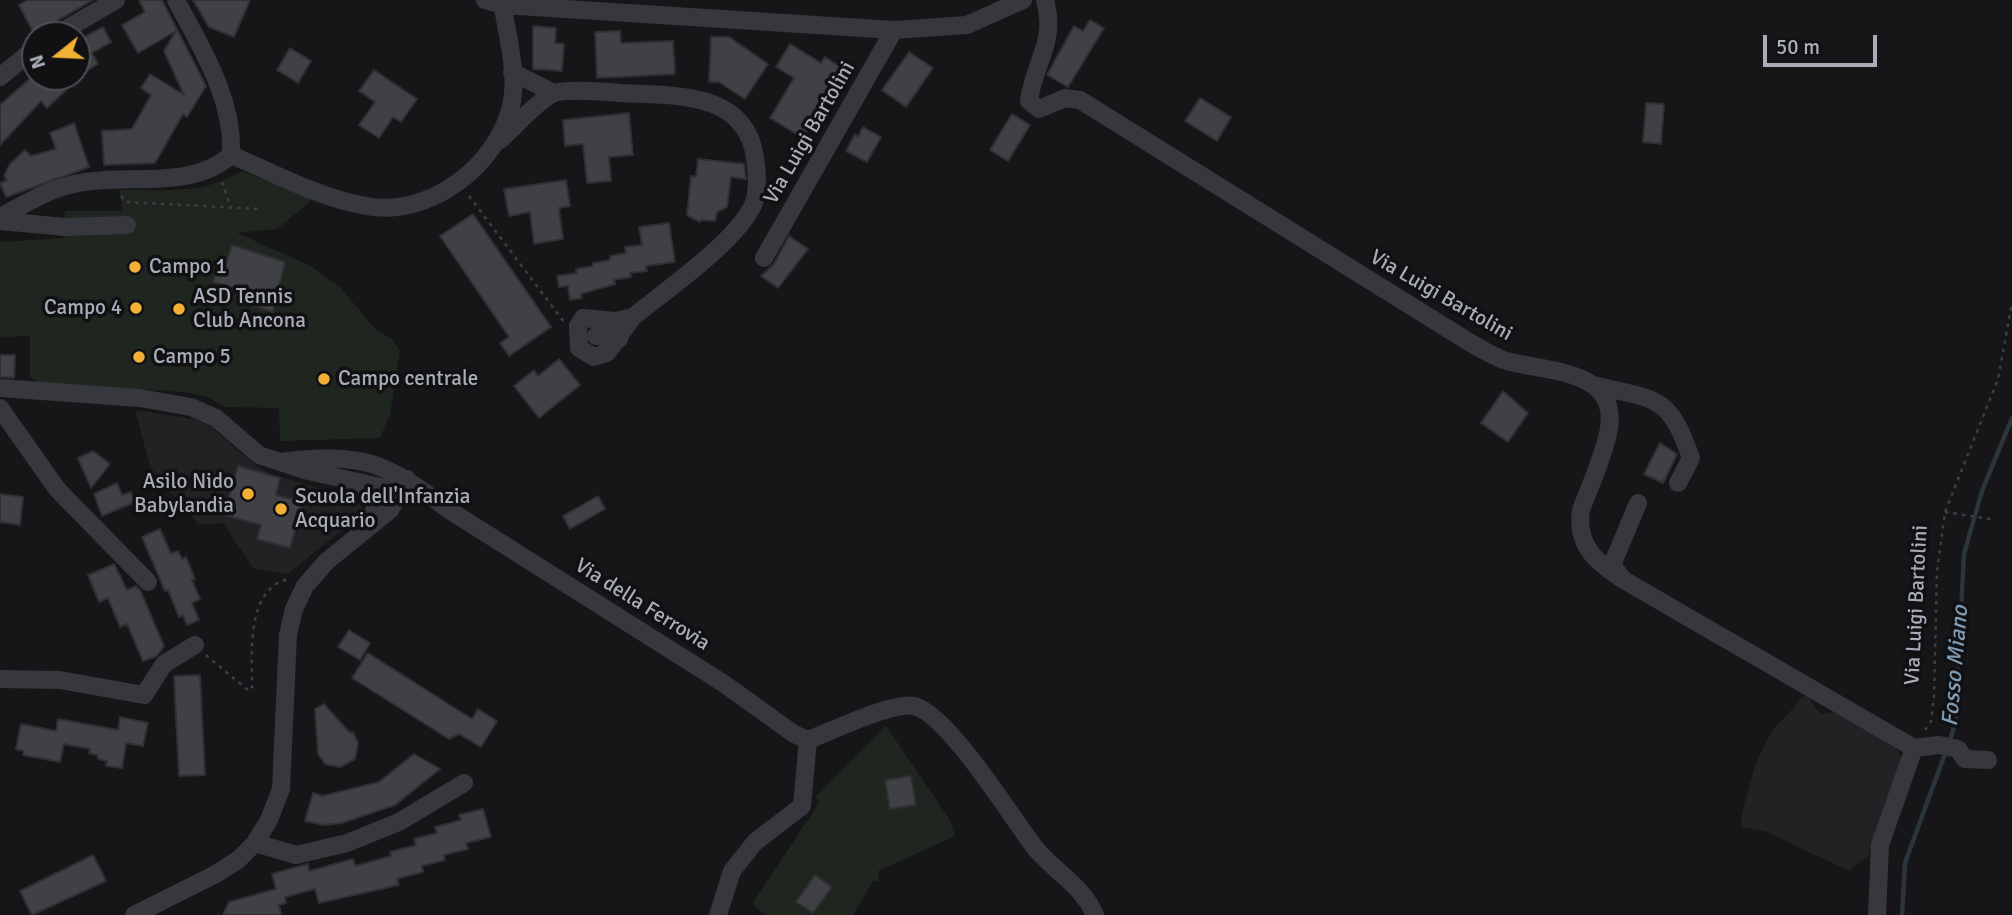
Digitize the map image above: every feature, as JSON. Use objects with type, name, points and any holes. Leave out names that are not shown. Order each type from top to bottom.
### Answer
[{"type":"street","points":[[80,21],[116,0]]},
{"type":"street","points":[[176,0],[220,85],[232,136],[224,161]]},
{"type":"street","name":"Via Luigi Bartolini","points":[[500,139],[512,105],[512,72],[497,2],[894,30],[967,24],[1023,0]]},
{"type":"street","name":"Via Luigi Bartolini","points":[[1045,0],[1050,37],[1030,87],[1028,101],[1032,105],[1039,109],[1065,98],[1080,100],[1469,342],[1506,360],[1554,370],[1597,386]]},
{"type":"street","name":"Via Luigi Bartolini","points":[[764,258],[894,30]]},
{"type":"street","points":[[0,78],[21,60]]},
{"type":"street","points":[[512,72],[554,93],[599,92],[701,98],[726,110],[745,127],[754,148],[758,175],[754,204],[736,231],[633,317],[607,353],[594,357],[579,348],[576,339],[578,326],[583,318],[616,321],[633,317]]},
{"type":"street","points":[[0,219],[37,197],[72,184],[104,179],[190,176],[224,161],[368,207],[412,204],[460,184],[500,139],[554,93]]},
{"type":"street","points":[[0,219],[65,228],[127,225]]},
{"type":"street","points":[[596,336],[619,339]]},
{"type":"street","points":[[1597,386],[1662,404],[1681,428],[1691,458],[1678,482]]},
{"type":"street","points":[[1597,386],[1605,394],[1609,405],[1608,434],[1579,523],[1589,554],[1622,579],[1914,748],[1939,745],[1958,749],[1965,759],[1988,760]]},
{"type":"street","name":"Via della Ferrovia","points":[[0,388],[140,398],[191,407],[216,418],[259,455],[363,483],[404,484]]},
{"type":"street","points":[[0,408],[57,489],[148,582]]},
{"type":"street","name":"Via della Ferrovia","points":[[280,462],[338,458],[375,463],[404,484],[723,683],[794,734],[808,740]]},
{"type":"street","points":[[367,527],[376,506],[363,483],[375,463]]},
{"type":"street","points":[[134,915],[214,875],[238,860],[255,843],[269,820],[281,789],[288,635],[294,609],[305,586],[327,561],[390,510],[404,484]]},
{"type":"street","points":[[1622,579],[1612,565],[1639,502]]},
{"type":"street","points":[[0,679],[60,680],[145,695],[164,664],[195,645]]},
{"type":"street","points":[[718,915],[732,872],[755,842],[802,806],[808,740],[893,706],[915,706],[944,728],[1009,808],[1036,849],[1088,898],[1095,915]]},
{"type":"street","points":[[1877,915],[1880,845],[1914,748]]},
{"type":"street","points":[[255,843],[296,855],[347,843],[399,822],[464,783]]},
{"type":"path","points":[[224,161],[230,205]]},
{"type":"path","points":[[104,179],[126,202],[230,205],[259,209]]},
{"type":"path","points":[[460,184],[576,339]]},
{"type":"path","name":"Via Luigi Bartolini","points":[[1914,748],[1931,721],[1937,571],[1944,512],[1998,379],[2012,303]]},
{"type":"path","points":[[1944,512],[1996,520]]},
{"type":"path","points":[[195,645],[248,691],[252,687],[253,616],[270,592],[287,578],[305,586]]},
{"type":"shaded area","name":"ASD Tennis Club Ancona","points":[[242,171],[313,199],[277,229],[237,233],[311,266],[340,287],[377,331],[391,338],[400,351],[390,414],[380,438],[280,441],[279,408],[224,407],[208,397],[184,392],[38,383],[30,376],[30,336],[0,337],[0,242],[64,238],[65,211],[123,211],[119,190],[197,188]]},
{"type":"shaded area","points":[[135,410],[198,420],[211,427],[255,465],[271,474],[340,494],[351,493],[365,512],[287,574],[254,569],[223,523],[199,525],[176,497],[154,481]]},
{"type":"shaded area","points":[[1806,694],[1820,714],[1838,712],[1893,743],[1901,757],[1900,767],[1868,856],[1849,871],[1767,832],[1741,827],[1755,765],[1771,732]]},
{"type":"shaded area","points":[[886,726],[950,820],[955,836],[878,871],[879,881],[873,881],[853,915],[766,915],[752,904],[819,803],[816,796]]},
{"type":"building","points":[[28,0],[93,0],[57,21],[27,21],[19,5]]},
{"type":"building","points":[[139,0],[162,0],[206,86],[187,117],[183,114],[155,163],[104,165],[102,131],[132,129],[151,95],[141,88],[150,74],[184,95],[164,51],[176,31],[138,53],[122,25],[145,12]]},
{"type":"building","points":[[193,0],[250,0],[234,37],[209,27]]},
{"type":"building","points":[[1090,20],[1104,28],[1068,87],[1047,75],[1074,26],[1083,31]]},
{"type":"building","points":[[533,26],[556,28],[555,43],[564,44],[562,71],[533,69]]},
{"type":"building","points":[[103,27],[111,42],[92,53],[98,64],[91,68],[91,33]]},
{"type":"building","points":[[620,31],[621,43],[673,41],[675,74],[597,78],[595,32]]},
{"type":"building","points":[[711,37],[729,37],[768,64],[745,99],[719,82],[709,82]]},
{"type":"building","points":[[790,44],[821,63],[825,57],[845,70],[803,138],[770,118],[794,78],[776,67]]},
{"type":"building","points":[[290,48],[311,61],[298,83],[277,70]]},
{"type":"building","points":[[909,52],[933,68],[906,107],[882,90]]},
{"type":"building","points":[[374,70],[417,99],[401,122],[393,117],[379,138],[359,125],[375,102],[359,91]]},
{"type":"building","points":[[21,87],[21,91],[65,91],[47,108],[41,101],[0,145],[0,105]]},
{"type":"building","points":[[1200,98],[1231,117],[1217,141],[1185,121]]},
{"type":"building","points":[[1646,103],[1664,104],[1661,144],[1643,142]]},
{"type":"building","points":[[629,113],[633,155],[609,157],[611,181],[587,183],[583,144],[565,146],[563,120]]},
{"type":"building","points":[[1012,114],[1030,125],[1008,161],[990,150]]},
{"type":"building","points":[[74,123],[89,167],[6,197],[0,183],[7,180],[4,176],[10,164],[25,150],[31,156],[56,149],[50,133]]},
{"type":"building","points":[[863,127],[881,137],[867,162],[846,151],[855,134],[858,137]]},
{"type":"building","points":[[698,159],[744,164],[746,179],[731,177],[727,207],[717,212],[715,221],[700,222],[687,215],[691,176],[696,177]]},
{"type":"building","points":[[566,180],[570,206],[559,208],[563,239],[534,244],[530,212],[509,216],[504,189]]},
{"type":"building","points":[[473,214],[551,327],[509,356],[500,343],[509,337],[440,236]]},
{"type":"building","points":[[669,223],[675,262],[646,266],[647,271],[630,273],[631,277],[614,280],[615,284],[581,294],[582,298],[570,300],[568,286],[559,287],[557,276],[577,273],[576,269],[593,266],[593,263],[610,260],[610,256],[626,253],[625,247],[642,245],[639,227]]},
{"type":"building","points":[[789,236],[808,249],[778,288],[761,276],[774,264]]},
{"type":"building","points":[[232,245],[285,262],[273,312],[242,302],[245,292],[213,282],[218,267],[224,269]]},
{"type":"building","points":[[0,355],[15,355],[14,378],[0,377]]},
{"type":"building","points":[[559,359],[580,385],[539,418],[514,386],[534,370],[538,376]]},
{"type":"building","points":[[1503,391],[1528,413],[1508,442],[1481,423]]},
{"type":"building","points":[[1660,443],[1677,454],[1663,483],[1644,474]]},
{"type":"building","points":[[93,451],[110,464],[91,488],[78,458]]},
{"type":"building","points":[[238,466],[280,478],[276,495],[303,502],[290,548],[257,539],[261,525],[224,515]]},
{"type":"building","points":[[117,483],[122,495],[131,492],[135,502],[102,516],[94,494]]},
{"type":"building","points":[[0,494],[23,497],[20,525],[0,522]]},
{"type":"building","points":[[598,496],[605,509],[570,529],[563,516]]},
{"type":"building","points":[[160,529],[171,554],[178,551],[182,559],[186,557],[195,579],[192,580],[200,599],[192,603],[199,620],[187,625],[183,615],[179,617],[168,590],[165,591],[142,537]]},
{"type":"building","points":[[114,564],[127,590],[136,586],[140,590],[164,646],[157,656],[143,661],[127,624],[120,627],[108,598],[99,602],[88,575]]},
{"type":"building","points":[[349,630],[370,643],[360,660],[338,647]]},
{"type":"building","points":[[368,653],[472,719],[478,709],[497,721],[481,747],[459,734],[449,739],[352,678]]},
{"type":"building","points":[[200,675],[205,775],[179,776],[174,676]]},
{"type":"building","points":[[324,704],[350,733],[353,732],[358,743],[355,759],[340,767],[325,764],[318,754],[315,709]]},
{"type":"building","points":[[120,717],[148,723],[143,746],[126,743],[122,768],[106,766],[107,761],[89,753],[90,749],[64,744],[60,762],[23,755],[24,751],[16,749],[21,724],[56,731],[58,719],[118,730]]},
{"type":"building","points":[[414,754],[440,769],[395,805],[342,823],[324,825],[305,821],[313,793],[322,796],[379,782]]},
{"type":"building","points":[[911,776],[916,805],[890,809],[885,780]]},
{"type":"building","points":[[483,809],[491,837],[466,843],[468,849],[444,855],[445,860],[422,866],[423,872],[397,879],[399,885],[319,903],[315,889],[285,897],[286,903],[279,905],[281,915],[223,915],[229,902],[276,889],[272,874],[308,864],[309,871],[353,859],[355,866],[391,856],[390,852],[416,845],[414,839],[437,833],[435,827],[461,820],[459,815]]},
{"type":"building","points":[[93,855],[106,881],[32,915],[20,891]]},
{"type":"building","points":[[815,875],[832,887],[813,913],[796,902]]},
{"type":"waterway","name":"Fosso Miano","points":[[1949,743],[1955,724],[1964,554],[1982,491],[2012,418]]},
{"type":"waterway","name":"Fosso Miano","points":[[1902,915],[1905,863],[1946,751]]},
{"type":"place","name":"Campo 1","points":[[135,267]]},
{"type":"place","name":"Campo 4","points":[[136,308]]},
{"type":"place","name":"ASD Tennis Club Ancona","points":[[179,309]]},
{"type":"place","name":"Campo 5","points":[[139,357]]},
{"type":"place","name":"Campo centrale","points":[[324,379]]},
{"type":"place","name":"Asilo Nido Babylandia","points":[[248,494]]},
{"type":"place","name":"Scuola dell'Infanzia Acquario","points":[[281,509]]}]
